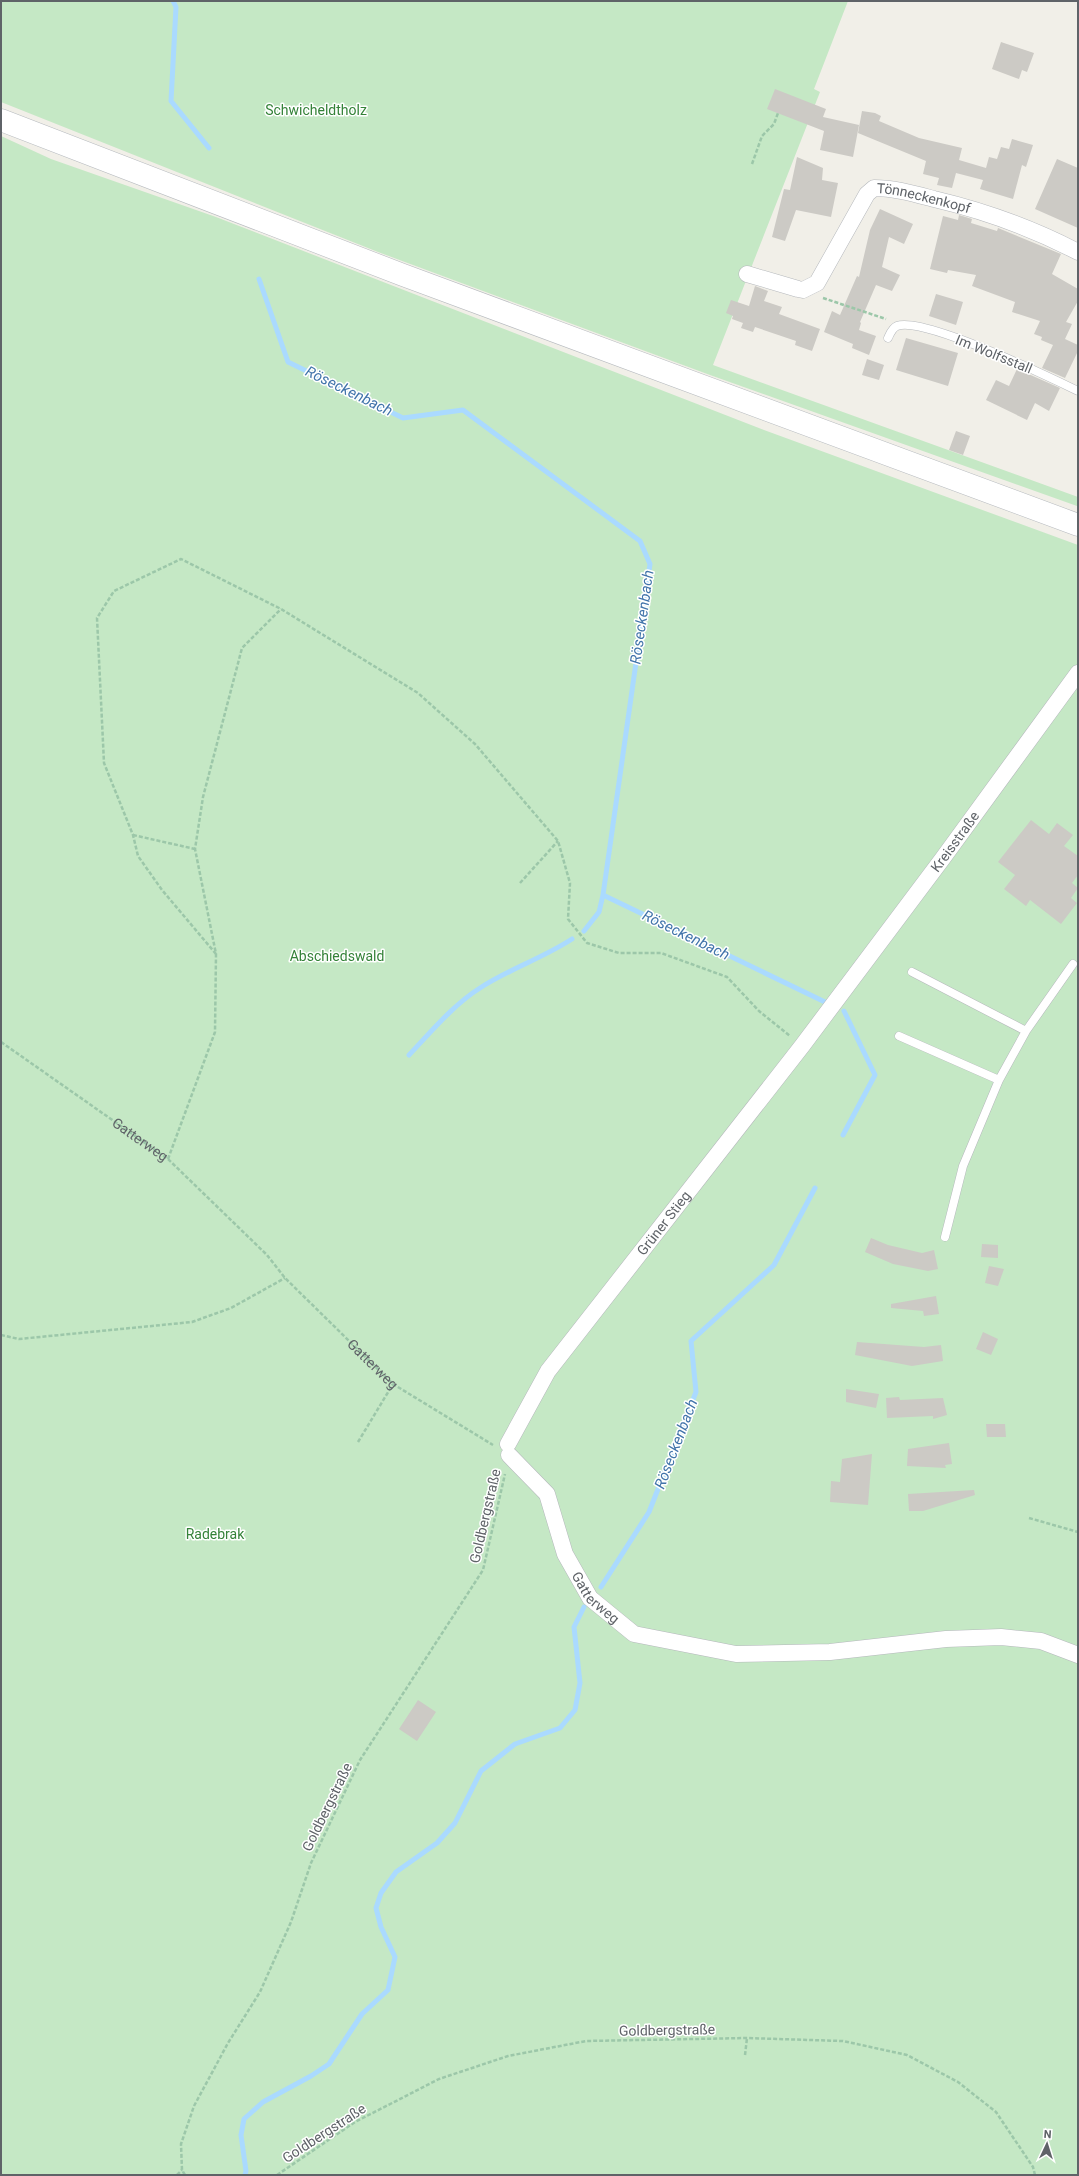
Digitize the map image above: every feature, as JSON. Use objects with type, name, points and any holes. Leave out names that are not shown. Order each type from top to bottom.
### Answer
[{"type":"main road","points":[[1,120],[388,269],[1078,525]]},
{"type":"street","name":"Tönneckenkopf","points":[[811,287],[821,279],[867,194],[874,188],[911,193],[982,211],[1033,230],[1078,252]]},
{"type":"street","points":[[747,274],[798,289],[811,287]]},
{"type":"street","name":"Kreisstraße","points":[[830,1008],[943,858],[1078,673]]},
{"type":"street","name":"Grüner Stieg","points":[[509,1450],[548,1371],[802,1046],[830,1008]]},
{"type":"street","name":"Gatterweg","points":[[509,1450],[547,1494],[565,1554],[590,1598],[634,1634],[736,1654],[830,1652],[946,1639],[1001,1637],[1041,1641],[1078,1655]]},
{"type":"lane","points":[[888,338],[891,331],[896,326],[908,325]]},
{"type":"lane","name":"Im Wolfsstall","points":[[908,325],[957,339],[991,351],[1078,391]]},
{"type":"lane","points":[[946,1237],[963,1166],[999,1080],[1026,1031],[1073,964]]},
{"type":"lane","points":[[912,972],[1026,1031]]},
{"type":"lane","points":[[899,1036],[999,1080]]},
{"type":"path","points":[[752,164],[762,136],[774,124],[778,113]]},
{"type":"path","points":[[811,287],[817,295],[831,303],[908,325]]},
{"type":"path","points":[[216,954],[162,890],[138,856],[133,835],[104,764],[97,618],[114,591],[181,559],[281,609],[418,693],[475,744],[558,841],[570,883],[568,919],[587,943],[619,953],[661,953],[727,977],[759,1011],[802,1046]]},
{"type":"path","points":[[168,1159],[215,1032],[216,954],[195,848],[203,797],[242,648],[281,609]]},
{"type":"path","points":[[133,835],[195,848]]},
{"type":"path","points":[[520,883],[558,841]]},
{"type":"path","name":"Gatterweg","points":[[1,1042],[168,1159],[267,1255],[285,1278],[393,1384],[509,1450]]},
{"type":"path","points":[[1,1335],[19,1339],[192,1322],[231,1308],[285,1278]]},
{"type":"path","points":[[358,1442],[393,1384]]},
{"type":"path","name":"Goldbergstraße","points":[[182,2170],[181,2144],[194,2106],[228,2043],[260,1992],[291,1922],[311,1863],[360,1760],[483,1570],[509,1450]]},
{"type":"path","points":[[1029,1518],[1078,1532]]},
{"type":"path","points":[[745,2055],[747,2038]]},
{"type":"path","name":"Goldbergstraße","points":[[277,2175],[355,2122],[439,2079],[508,2056],[586,2041],[747,2038],[843,2040],[907,2055],[958,2082],[996,2112],[1033,2167],[1035,2175]]},
{"type":"path","points":[[177,2175],[182,2170],[186,2175]]},
{"type":"green space","name":"Schwicheldtholz","points":[[1,1],[848,1],[814,89],[820,92],[713,365],[1078,497],[1077,506],[710,375],[378,252],[1,102]]},
{"type":"green space","points":[[1,136],[51,159],[216,217],[764,430],[1078,545],[1078,2175],[1,2175]]},
{"type":"building","points":[[1001,42],[1034,53],[1027,72],[1022,70],[1019,79],[992,69]]},
{"type":"building","points":[[775,89],[826,109],[823,117],[859,125],[853,157],[820,150],[824,131],[767,109]]},
{"type":"building","points":[[862,111],[875,113],[881,116],[879,121],[919,138],[962,148],[959,160],[986,168],[989,157],[997,159],[1001,147],[1009,149],[1012,139],[1033,145],[1026,167],[1022,165],[1013,199],[980,189],[983,180],[956,173],[952,188],[937,185],[939,178],[923,174],[926,161],[858,133]]},
{"type":"building","points":[[797,157],[823,168],[822,180],[838,183],[831,217],[796,210],[785,241],[772,237],[784,189],[790,190]]},
{"type":"building","points":[[1057,159],[1078,168],[1078,228],[1035,209]]},
{"type":"building","points":[[880,209],[913,224],[904,244],[889,237],[882,267],[900,275],[892,291],[876,285],[860,322],[859,330],[876,336],[869,355],[852,348],[853,344],[824,332],[832,311],[840,315],[857,276],[859,277],[870,230]]},
{"type":"building","points":[[959,215],[972,219],[971,223],[997,231],[998,228],[1061,254],[1052,274],[1078,289],[1078,301],[1066,322],[1072,324],[1065,339],[1078,345],[1078,351],[1065,378],[1042,368],[1053,345],[1041,340],[1042,337],[1034,334],[1040,321],[1012,312],[1015,302],[972,286],[976,275],[948,270],[947,273],[930,269],[943,216],[958,220]]},
{"type":"building","points":[[755,286],[768,291],[764,301],[782,307],[779,314],[820,329],[812,351],[795,345],[796,341],[755,327],[753,332],[741,328],[743,323],[732,319],[733,316],[726,313],[731,300],[749,306]]},
{"type":"building","points":[[936,294],[963,302],[956,325],[929,316]]},
{"type":"building","points":[[906,338],[958,353],[948,386],[896,370]]},
{"type":"building","points":[[867,359],[884,365],[879,380],[862,375]]},
{"type":"building","points":[[1017,369],[1060,388],[1049,411],[1035,403],[1027,420],[986,400],[996,380],[1009,386]]},
{"type":"building","points":[[956,431],[970,436],[963,455],[949,450]]},
{"type":"building","points":[[1031,820],[1049,834],[1057,823],[1073,835],[1064,846],[1078,856],[1078,875],[1072,883],[1078,888],[1071,898],[1077,903],[1061,924],[1030,900],[1026,906],[1004,889],[1015,875],[998,862]]},
{"type":"building","points":[[871,1238],[888,1245],[922,1253],[934,1250],[938,1269],[928,1271],[893,1264],[865,1252]]},
{"type":"building","points":[[982,1244],[998,1245],[998,1258],[981,1257]]},
{"type":"building","points":[[989,1266],[1004,1269],[998,1286],[985,1283]]},
{"type":"building","points":[[936,1296],[939,1314],[924,1316],[923,1311],[891,1308],[891,1304]]},
{"type":"building","points":[[983,1332],[998,1339],[991,1355],[976,1349]]},
{"type":"building","points":[[857,1342],[924,1347],[941,1345],[943,1361],[912,1366],[855,1355]]},
{"type":"building","points":[[846,1389],[879,1394],[876,1408],[846,1402]]},
{"type":"building","points":[[899,1397],[900,1400],[943,1398],[947,1415],[933,1419],[933,1416],[887,1418],[886,1398]]},
{"type":"building","points":[[986,1424],[1005,1424],[1006,1437],[987,1437]]},
{"type":"building","points":[[949,1443],[952,1464],[945,1465],[946,1468],[907,1466],[908,1449]]},
{"type":"building","points":[[872,1454],[868,1505],[830,1502],[831,1481],[840,1482],[842,1459]]},
{"type":"building","points":[[974,1490],[975,1495],[923,1511],[909,1511],[908,1494]]},
{"type":"building","points":[[418,1700],[436,1712],[417,1741],[399,1729]]},
{"type":"waterway","name":"Röseckenbach","points":[[173,1],[176,7],[171,101],[209,148]]},
{"type":"waterway","name":"Röseckenbach","points":[[259,279],[288,362],[403,418],[463,410],[640,541],[650,564],[603,895],[825,1002]]},
{"type":"waterway","points":[[584,931],[599,912],[603,895]]},
{"type":"waterway","points":[[409,1055],[443,1019],[470,995],[491,981],[572,939]]},
{"type":"waterway","name":"Röseckenbach","points":[[843,1135],[875,1075],[844,1011]]},
{"type":"waterway","name":"Röseckenbach","points":[[601,1587],[649,1512],[696,1392],[691,1341],[774,1265],[815,1188]]},
{"type":"waterway","name":"Röseckenbach","points":[[245,2175],[246,2171],[241,2135],[244,2119],[263,2102],[311,2076],[329,2064],[362,2014],[388,1990],[395,1957],[381,1927],[376,1908],[381,1893],[396,1872],[437,1843],[455,1823],[481,1771],[515,1744],[560,1728],[575,1710],[580,1683],[574,1627],[584,1607]]},
{"type":"park label","name":"Abschiedswald","points":[[337,956]]},
{"type":"park label","name":"Radebrak","points":[[215,1534]]}]
